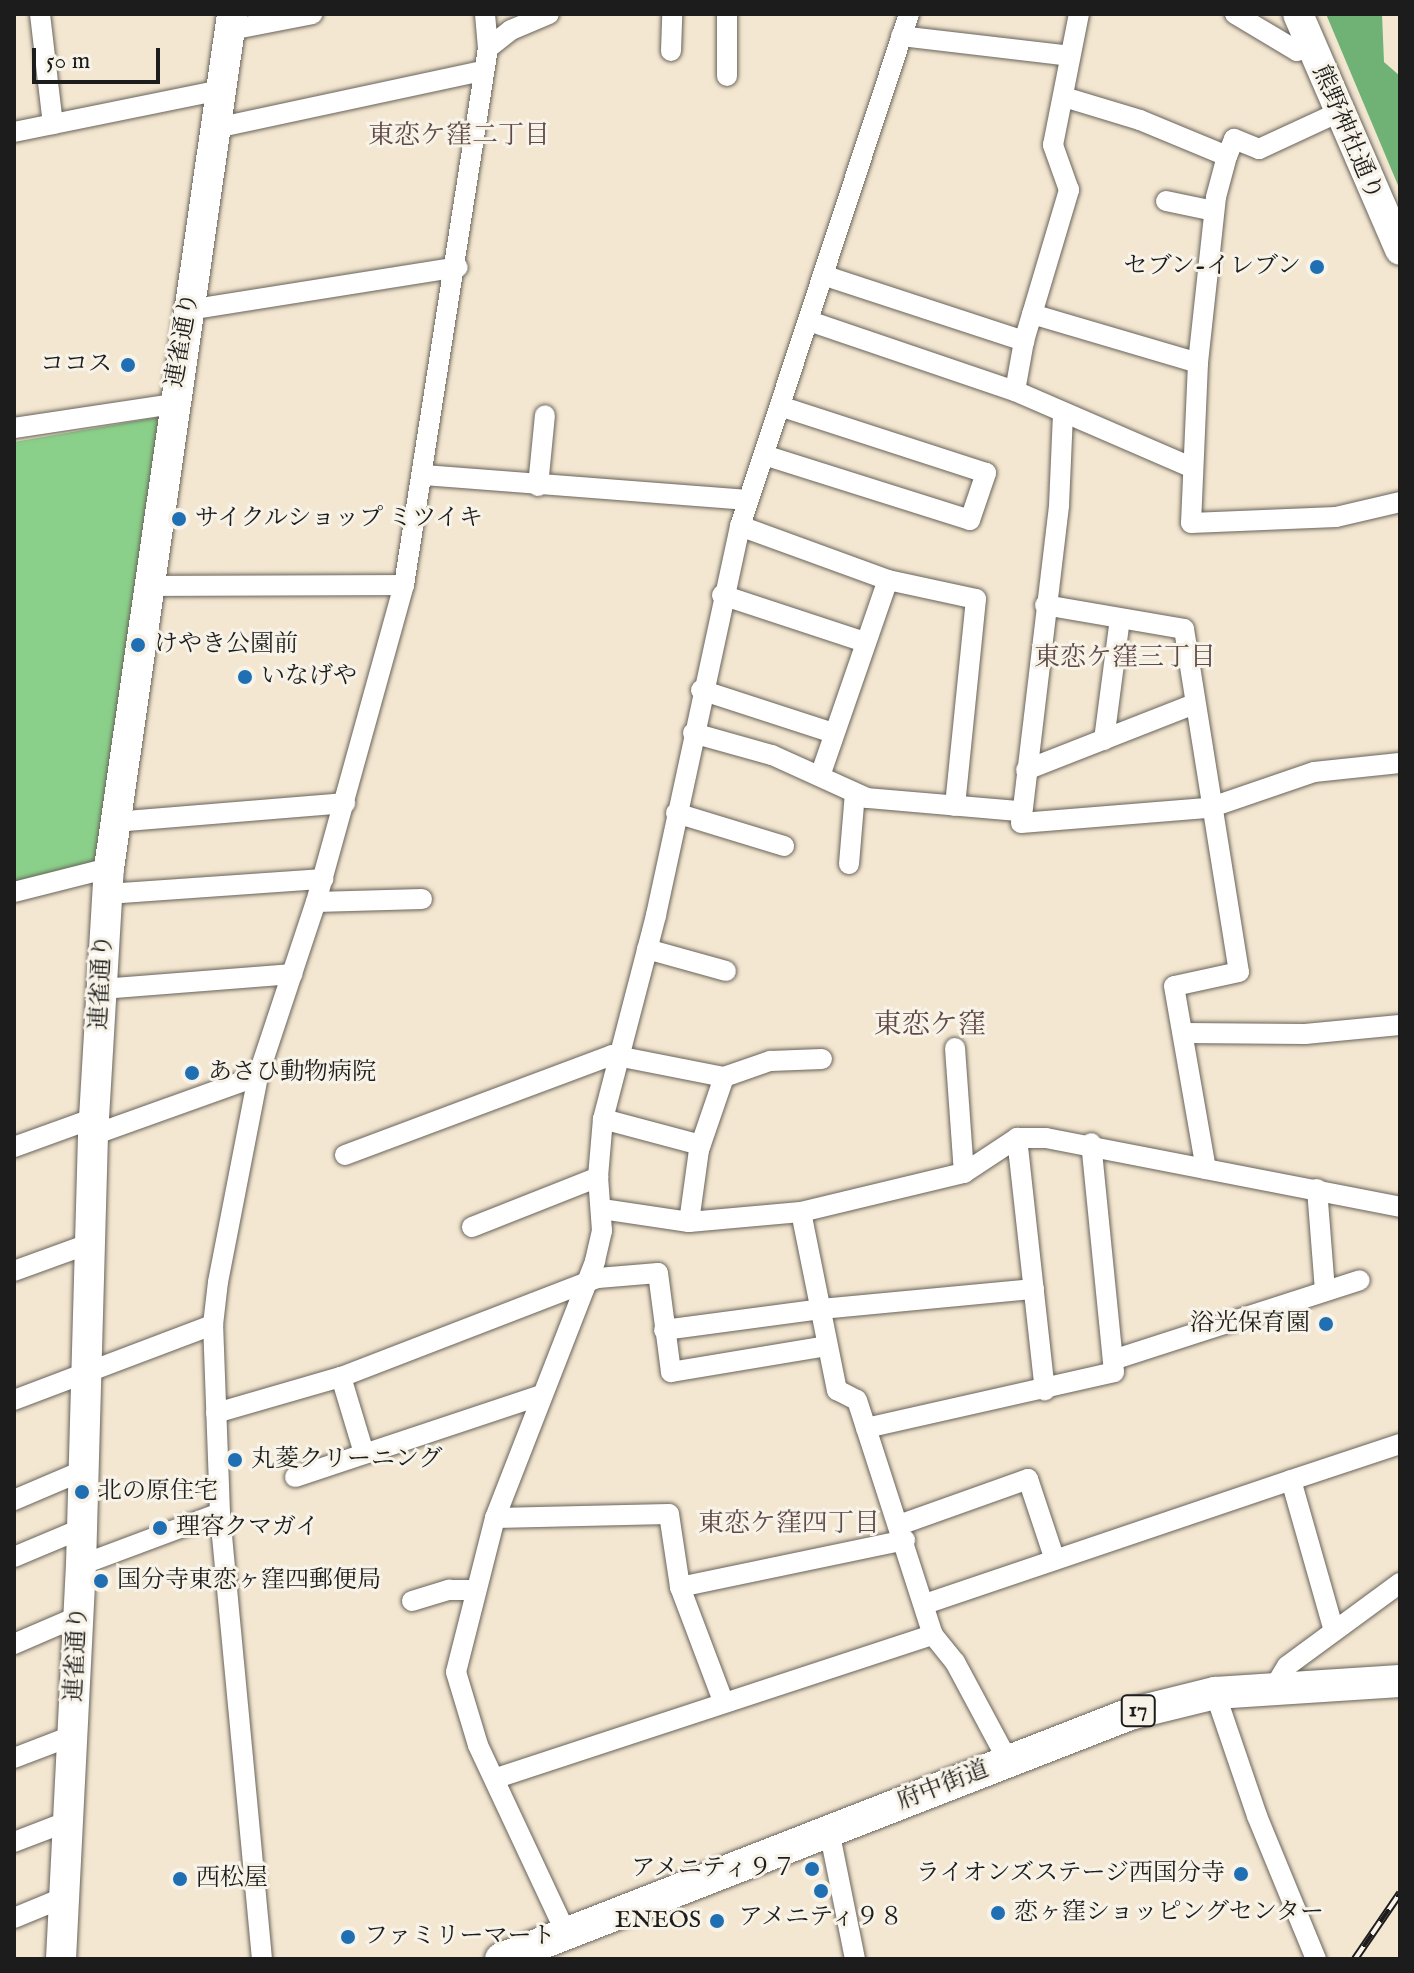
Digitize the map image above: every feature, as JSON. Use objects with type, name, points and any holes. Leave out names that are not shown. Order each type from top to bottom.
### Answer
[{"type":"main road","name":"熊野神社通り","points":[[1298,14],[1337,113],[1400,250]]},
{"type":"main road","name":"連雀通り","points":[[61,1959],[81,1565],[82,1372],[108,881],[172,404],[231,22]]},
{"type":"main road","name":"府中街道","points":[[501,1959],[1095,1725],[1215,1693],[1275,1686],[1400,1681]]},
{"type":"street","points":[[40,14],[53,124]]},
{"type":"street","points":[[231,22],[312,14]]},
{"type":"street","points":[[262,1959],[220,1513],[213,1325],[258,1076],[323,879],[404,585],[458,267],[482,71],[488,48],[485,14]]},
{"type":"street","points":[[488,48],[511,30],[549,14]]},
{"type":"street","points":[[671,51],[672,14]]},
{"type":"street","points":[[727,14],[727,76]]},
{"type":"street","points":[[566,1933],[497,1778],[478,1745],[456,1672],[473,1590],[495,1518],[595,1261],[602,1209],[598,1177],[603,1119],[647,949],[701,690],[740,526],[909,14]]},
{"type":"street","points":[[1015,391],[1024,341],[1069,190],[1053,145],[1079,14]]},
{"type":"street","points":[[1235,14],[1297,51],[1311,47]]},
{"type":"street","points":[[901,36],[1070,56]]},
{"type":"street","points":[[216,128],[482,71]]},
{"type":"street","points":[[14,132],[221,90]]},
{"type":"street","points":[[1064,97],[1140,120],[1227,156]]},
{"type":"street","points":[[1337,113],[1259,149],[1234,139],[1227,156],[1214,211],[1198,363],[1191,467],[1191,523],[1336,517],[1400,502]]},
{"type":"street","points":[[1166,201],[1214,211]]},
{"type":"street","points":[[188,310],[458,267]]},
{"type":"street","points":[[823,275],[1024,341]]},
{"type":"street","points":[[1032,314],[1198,363]]},
{"type":"street","points":[[809,321],[1015,391],[1191,467]]},
{"type":"street","points":[[14,428],[172,404]]},
{"type":"street","points":[[764,455],[970,520],[986,473],[780,406]]},
{"type":"street","points":[[1063,414],[1059,506],[1019,811],[1021,823],[1209,808],[1314,772],[1400,763]]},
{"type":"street","points":[[538,486],[545,415]]},
{"type":"street","points":[[424,475],[748,500]]},
{"type":"street","points":[[740,526],[888,580],[976,599],[955,806]]},
{"type":"street","points":[[820,776],[888,580]]},
{"type":"street","points":[[147,586],[404,585]]},
{"type":"street","points":[[722,595],[865,642]]},
{"type":"street","points":[[1045,605],[1184,629],[1209,808],[1239,972],[1174,986],[1206,1169]]},
{"type":"street","points":[[1104,740],[1120,619]]},
{"type":"street","points":[[701,690],[833,733]]},
{"type":"street","points":[[1026,770],[1194,704]]},
{"type":"street","points":[[693,733],[820,776],[855,793],[1019,811]]},
{"type":"street","points":[[849,864],[855,793]]},
{"type":"street","points":[[115,822],[345,803]]},
{"type":"street","points":[[676,813],[784,846]]},
{"type":"street","points":[[14,892],[108,881],[323,879]]},
{"type":"street","points":[[316,902],[422,899]]},
{"type":"street","points":[[647,949],[726,971]]},
{"type":"street","points":[[102,989],[292,974]]},
{"type":"street","points":[[1184,1033],[1305,1034],[1400,1025]]},
{"type":"street","points":[[955,1048],[964,1173]]},
{"type":"street","points":[[345,1155],[620,1055],[724,1077],[770,1061],[822,1059]]},
{"type":"street","points":[[14,1147],[93,1127],[258,1076]]},
{"type":"street","points":[[689,1222],[701,1145],[724,1077]]},
{"type":"street","points":[[603,1119],[701,1145]]},
{"type":"street","points":[[1017,1138],[1045,1390]]},
{"type":"street","points":[[602,1209],[689,1222],[801,1212],[964,1173],[1017,1138],[1091,1143],[1400,1207]]},
{"type":"street","points":[[866,1428],[1114,1372],[1116,1359],[1091,1143]]},
{"type":"street","points":[[472,1227],[598,1177]]},
{"type":"street","points":[[1317,1189],[1325,1291]]},
{"type":"street","points":[[801,1212],[837,1390],[857,1400],[933,1635],[955,1662],[1008,1761]]},
{"type":"street","points":[[14,1271],[88,1244]]},
{"type":"street","points":[[216,1413],[341,1377],[585,1282],[658,1273],[671,1372],[827,1346]]},
{"type":"street","points":[[1116,1359],[1360,1280]]},
{"type":"street","points":[[664,1330],[821,1309],[1034,1289]]},
{"type":"street","points":[[14,1400],[213,1325]]},
{"type":"street","points":[[341,1377],[364,1453]]},
{"type":"street","points":[[295,1477],[542,1395]]},
{"type":"street","points":[[925,1604],[1400,1444]]},
{"type":"street","points":[[14,1500],[82,1471]]},
{"type":"street","points":[[680,1587],[902,1532],[1028,1479],[1055,1560]]},
{"type":"street","points":[[1291,1480],[1334,1631]]},
{"type":"street","points":[[81,1565],[220,1513]]},
{"type":"street","points":[[495,1518],[669,1514],[680,1587],[723,1701]]},
{"type":"street","points":[[14,1557],[81,1529]]},
{"type":"street","points":[[1275,1686],[1287,1666],[1400,1583]]},
{"type":"street","points":[[412,1601],[449,1590],[473,1590]]},
{"type":"street","points":[[14,1644],[79,1616]]},
{"type":"street","points":[[497,1778],[723,1701],[933,1635]]},
{"type":"street","points":[[1215,1693],[1257,1816],[1316,1959]]},
{"type":"street","points":[[14,1758],[74,1735]]},
{"type":"street","points":[[14,1842],[69,1821]]},
{"type":"street","points":[[829,1830],[855,1959]]},
{"type":"street","points":[[14,1918],[65,1897]]},
{"type":"green space","points":[[1326,14],[1382,14],[1384,62],[1400,76],[1400,190]]},
{"type":"green space","points":[[160,417],[98,862],[14,883],[14,442]]},
{"type":"railway","points":[[1355,1959],[1400,1893]]},
{"type":"place","name":"セブン-イレブン","points":[[1317,267]]},
{"type":"place","name":"ココス","points":[[128,365]]},
{"type":"place","name":"サイクルショップ ミツイキ","points":[[179,519]]},
{"type":"place","name":"けやき公園前","points":[[138,645]]},
{"type":"place","name":"いなげや","points":[[245,677]]},
{"type":"place","name":"あさひ動物病院","points":[[192,1073]]},
{"type":"place","name":"浴光保育園","points":[[1326,1324]]},
{"type":"place","name":"丸菱クリーニング","points":[[235,1460]]},
{"type":"place","name":"北の原住宅","points":[[82,1492]]},
{"type":"place","name":"理容クマガイ","points":[[160,1528]]},
{"type":"place","name":"国分寺東恋ヶ窪四郵便局","points":[[101,1581]]},
{"type":"place","name":"アメニティ９７","points":[[812,1869]]},
{"type":"place","name":"ライオンズステージ西国分寺","points":[[1241,1874]]},
{"type":"place","name":"西松屋","points":[[180,1879]]},
{"type":"place","name":"アメニティ９８","points":[[821,1891]]},
{"type":"place","name":"恋ヶ窪ショッピングセンター","points":[[998,1913]]},
{"type":"place","name":"ENEOS","points":[[717,1921]]},
{"type":"place","name":"ファミリーマート","points":[[348,1937]]},
{"type":"district","name":"東恋ケ窪二丁目","points":[[459,136]]},
{"type":"district","name":"東恋ケ窪三丁目","points":[[1125,658]]},
{"type":"district","name":"東恋ケ窪","points":[[930,1026]]},
{"type":"district","name":"東恋ケ窪四丁目","points":[[789,1524]]}]
